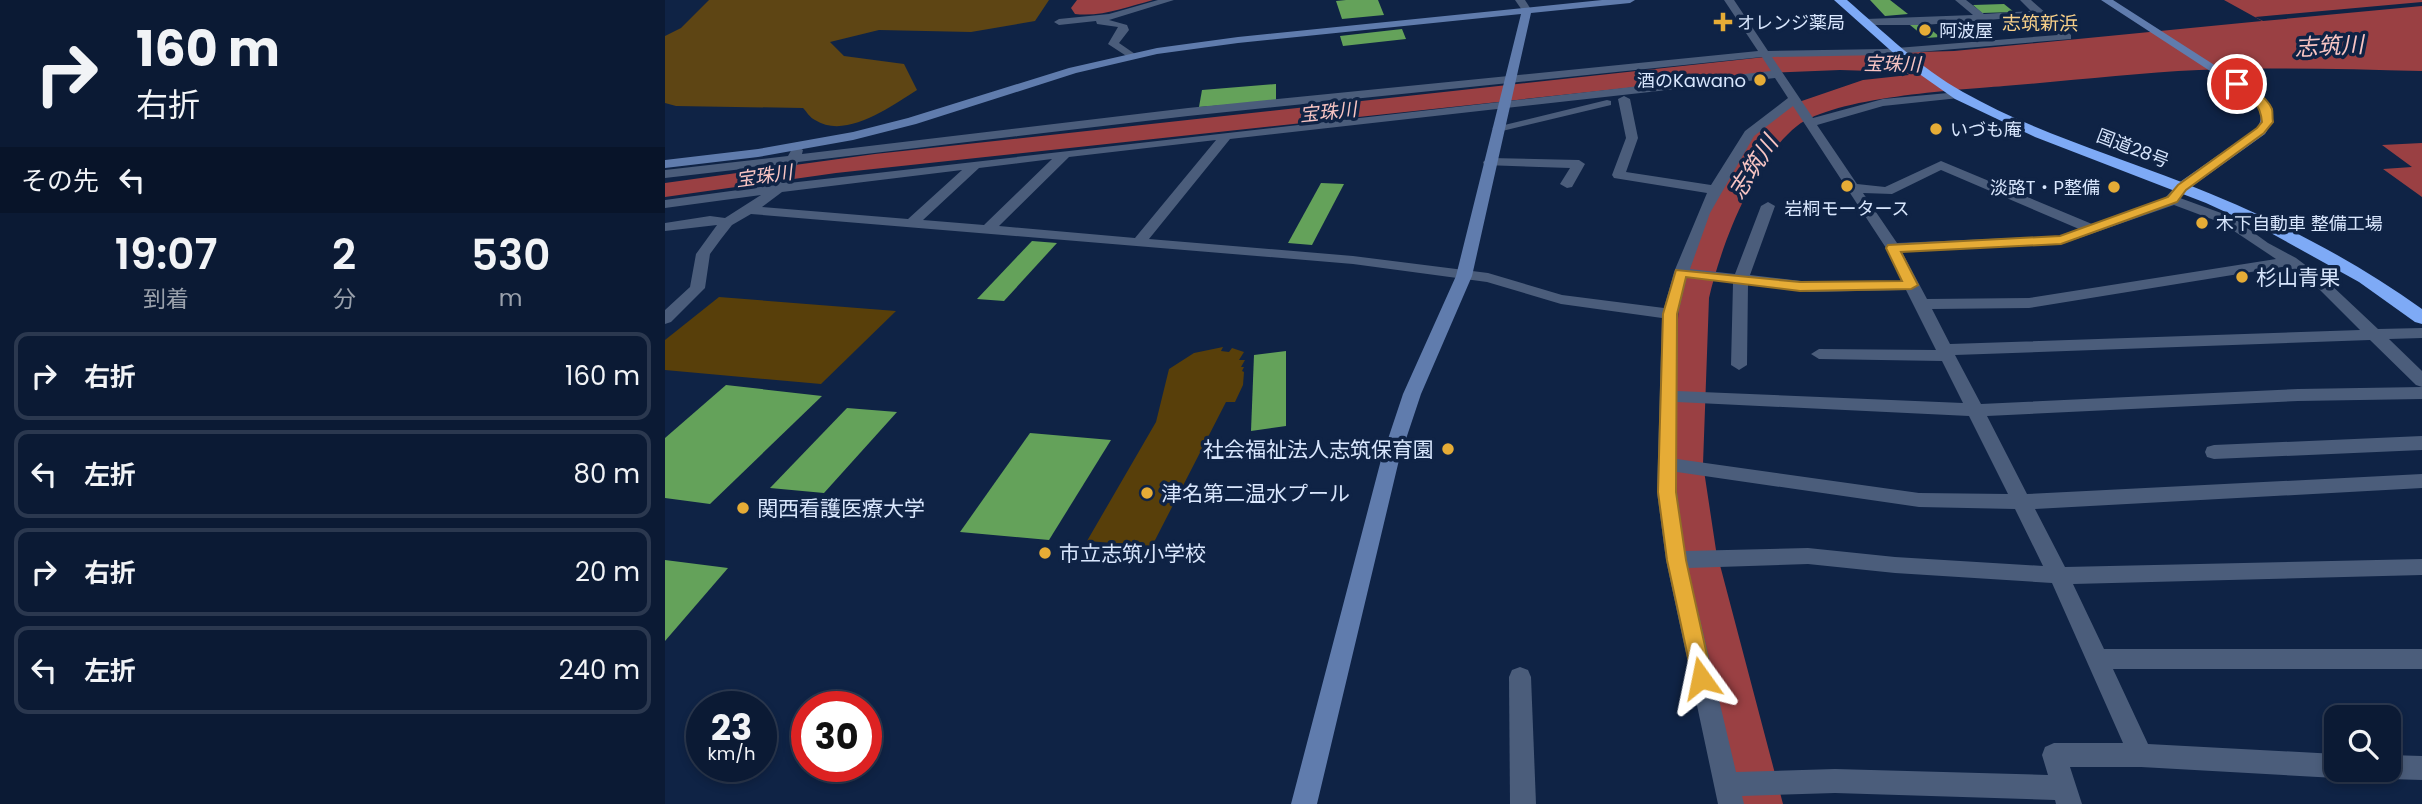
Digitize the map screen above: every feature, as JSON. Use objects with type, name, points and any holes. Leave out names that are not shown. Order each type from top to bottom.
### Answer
[{"type":"highway","name":"国道28号","points":[[1840,0],[1899,52],[1956,94],[2011,121],[2177,193],[2294,236],[2352,270],[2422,318]]},
{"type":"street","points":[[1131,57],[1113,44],[1124,30],[1119,23],[1059,22],[1109,17],[1169,0]]},
{"type":"street","points":[[1304,804],[1390,460],[1412,394],[1464,276],[1527,10],[1520,0]]},
{"type":"street","points":[[665,174],[796,154],[1041,80],[1131,57],[1238,40],[1630,0]]},
{"type":"street","points":[[1729,0],[1893,248],[2058,575],[2141,755]]},
{"type":"street","points":[[1960,0],[1982,18]]},
{"type":"street","points":[[665,164],[796,154],[1765,55],[1899,52],[2067,37],[2025,0]]},
{"type":"street","points":[[1893,248],[2061,240],[2177,193],[2260,131],[2269,116],[2260,102],[2219,72],[2106,0]]},
{"type":"street","points":[[1866,22],[1924,22],[2040,13]]},
{"type":"street","points":[[665,204],[779,187],[1777,74]]},
{"type":"street","points":[[1498,128],[1662,90],[1662,87]]},
{"type":"street","points":[[1810,122],[1873,104],[1956,94]]},
{"type":"street","points":[[1624,99],[1632,138],[1619,176],[1715,190]]},
{"type":"street","points":[[1795,100],[1749,134],[1715,190],[1681,272],[1670,314],[1667,492],[1676,560],[1729,794],[1783,781],[2065,796],[2054,755],[2141,755],[2324,765]]},
{"type":"street","points":[[1139,242],[1225,137]]},
{"type":"street","points":[[665,319],[697,288],[703,254],[727,222],[750,210],[779,187],[796,154]]},
{"type":"street","points":[[988,229],[1065,154]]},
{"type":"street","points":[[1489,162],[1579,164],[1567,184]]},
{"type":"street","points":[[912,223],[976,164]]},
{"type":"street","points":[[1855,188],[1887,191],[1941,165],[2091,229]]},
{"type":"street","points":[[2177,193],[2227,220],[2323,285],[2422,381]]},
{"type":"street","points":[[1739,365],[1741,279],[1768,206]]},
{"type":"street","points":[[750,210],[1353,260],[1488,278],[1561,299],[1670,314]]},
{"type":"street","points":[[665,227],[710,220],[727,222]]},
{"type":"street","points":[[1920,304],[2029,303],[2291,261]]},
{"type":"street","points":[[1681,272],[1713,278],[1810,287],[1911,285]]},
{"type":"street","points":[[1819,354],[1946,353],[2422,333]]},
{"type":"street","points":[[1668,396],[1973,410],[2298,395],[2422,393]]},
{"type":"street","points":[[2214,453],[2422,443]]},
{"type":"street","points":[[1667,464],[1919,500],[2020,502],[2422,481]]},
{"type":"street","points":[[1676,560],[1808,556],[1895,565],[2058,575],[2422,567]]},
{"type":"street","points":[[2098,659],[2422,659]]},
{"type":"street","points":[[1520,677],[1523,804]]},
{"type":"street","points":[[2401,767],[2422,768]]},
{"type":"shaded area","points":[[709,0],[1049,0],[1035,21],[971,32],[879,30],[830,42],[844,56],[904,64],[917,90],[868,119],[840,126],[815,120],[803,108],[676,106],[665,103],[665,36],[681,28]]},
{"type":"shaded area","points":[[719,297],[896,311],[821,384],[665,370],[665,340]]},
{"type":"shaded area","name":"津名第二温水プール","points":[[1223,347],[1221,351],[1229,352],[1232,348],[1244,352],[1239,360],[1245,360],[1241,367],[1244,367],[1243,385],[1235,402],[1226,402],[1152,546],[1087,541],[1156,422],[1169,369],[1194,353]]},
{"type":"water","points":[[1077,0],[1153,0],[1114,11],[1085,15],[1075,14],[1071,8]]},
{"type":"water","points":[[2224,0],[2422,0],[2422,71],[2283,68],[2199,70],[1896,97],[1838,108],[1797,126],[1781,141],[1753,181],[1731,229],[1709,298],[1703,464],[1716,550],[1783,804],[1743,804],[1682,553],[1671,459],[1679,299],[1708,214],[1748,140],[1790,105],[1863,80],[1909,75],[1906,72],[1840,70],[1767,73],[836,173],[665,197],[665,183],[875,154],[1774,56],[1954,51],[2262,21]]},
{"type":"water","points":[[2422,143],[2422,197],[2383,169],[2412,167],[2382,145]]},
{"type":"pier","points":[[2422,2],[2422,6],[2263,21],[2255,17]]},
{"type":"building","points":[[1378,0],[1384,15],[1342,19],[1336,1]]},
{"type":"building","points":[[1870,0],[1890,0],[1908,14],[1885,16]]},
{"type":"building","points":[[2004,4],[2014,12],[1982,13],[1973,5]]},
{"type":"building","points":[[1981,22],[1995,32],[1978,34],[1964,24]]},
{"type":"building","points":[[1924,24],[1940,37],[1926,38],[1910,25]]},
{"type":"building","points":[[1402,29],[1406,39],[1343,46],[1340,36]]},
{"type":"building","points":[[1276,84],[1276,101],[1199,107],[1202,90]]},
{"type":"building","points":[[1321,183],[1344,184],[1312,245],[1288,243]]},
{"type":"building","points":[[1032,241],[1057,243],[1004,301],[977,299]]},
{"type":"building","points":[[1286,351],[1286,426],[1251,431],[1254,355]]},
{"type":"building","points":[[726,385],[822,396],[710,504],[665,498],[665,438]]},
{"type":"building","points":[[847,408],[897,412],[824,493],[770,488]]},
{"type":"building","points":[[1030,433],[1111,440],[1049,540],[960,532]]},
{"type":"building","points":[[665,560],[728,568],[665,641]]},
{"type":"place","name":"オレンジ薬局","points":[[1723,22]]},
{"type":"place","name":"阿波屋","points":[[1925,30]]},
{"type":"place","name":"酒のKawano","points":[[1760,80]]},
{"type":"place","name":"いづも庵","points":[[1936,129]]},
{"type":"place","name":"岩桐モータース","points":[[1847,186]]},
{"type":"place","name":"淡路T・P整備","points":[[2114,187]]},
{"type":"place","name":"木下自動車 整備工場","points":[[2202,223]]},
{"type":"place","name":"杉山青果","points":[[2242,277]]},
{"type":"place","name":"社会福祉法人志筑保育園","points":[[1448,449]]},
{"type":"place","name":"津名第二温水プール","points":[[1147,493]]},
{"type":"place","name":"関西看護医療大学","points":[[743,508]]},
{"type":"place","name":"市立志筑小学校","points":[[1045,553]]},
{"type":"district","name":"志筑新浜","points":[[2040,23]]},
{"type":"route","points":[[1701,678],[1676,560],[1667,492],[1670,314],[1681,272],[1713,278],[1770,281],[1800,287],[1911,285],[1893,248],[2061,240],[2173,200],[2182,187],[2197,175],[2260,131],[2269,116],[2266,109],[2254,95],[2237,84]]},
{"type":"water label","name":"志筑川","points":[[2329,46]]},
{"type":"water label","name":"宝珠川","points":[[1892,64]]},
{"type":"water label","name":"宝珠川","points":[[1328,112]]},
{"type":"water label","name":"志筑川","points":[[1753,167]]},
{"type":"water label","name":"宝珠川","points":[[764,176]]}]
